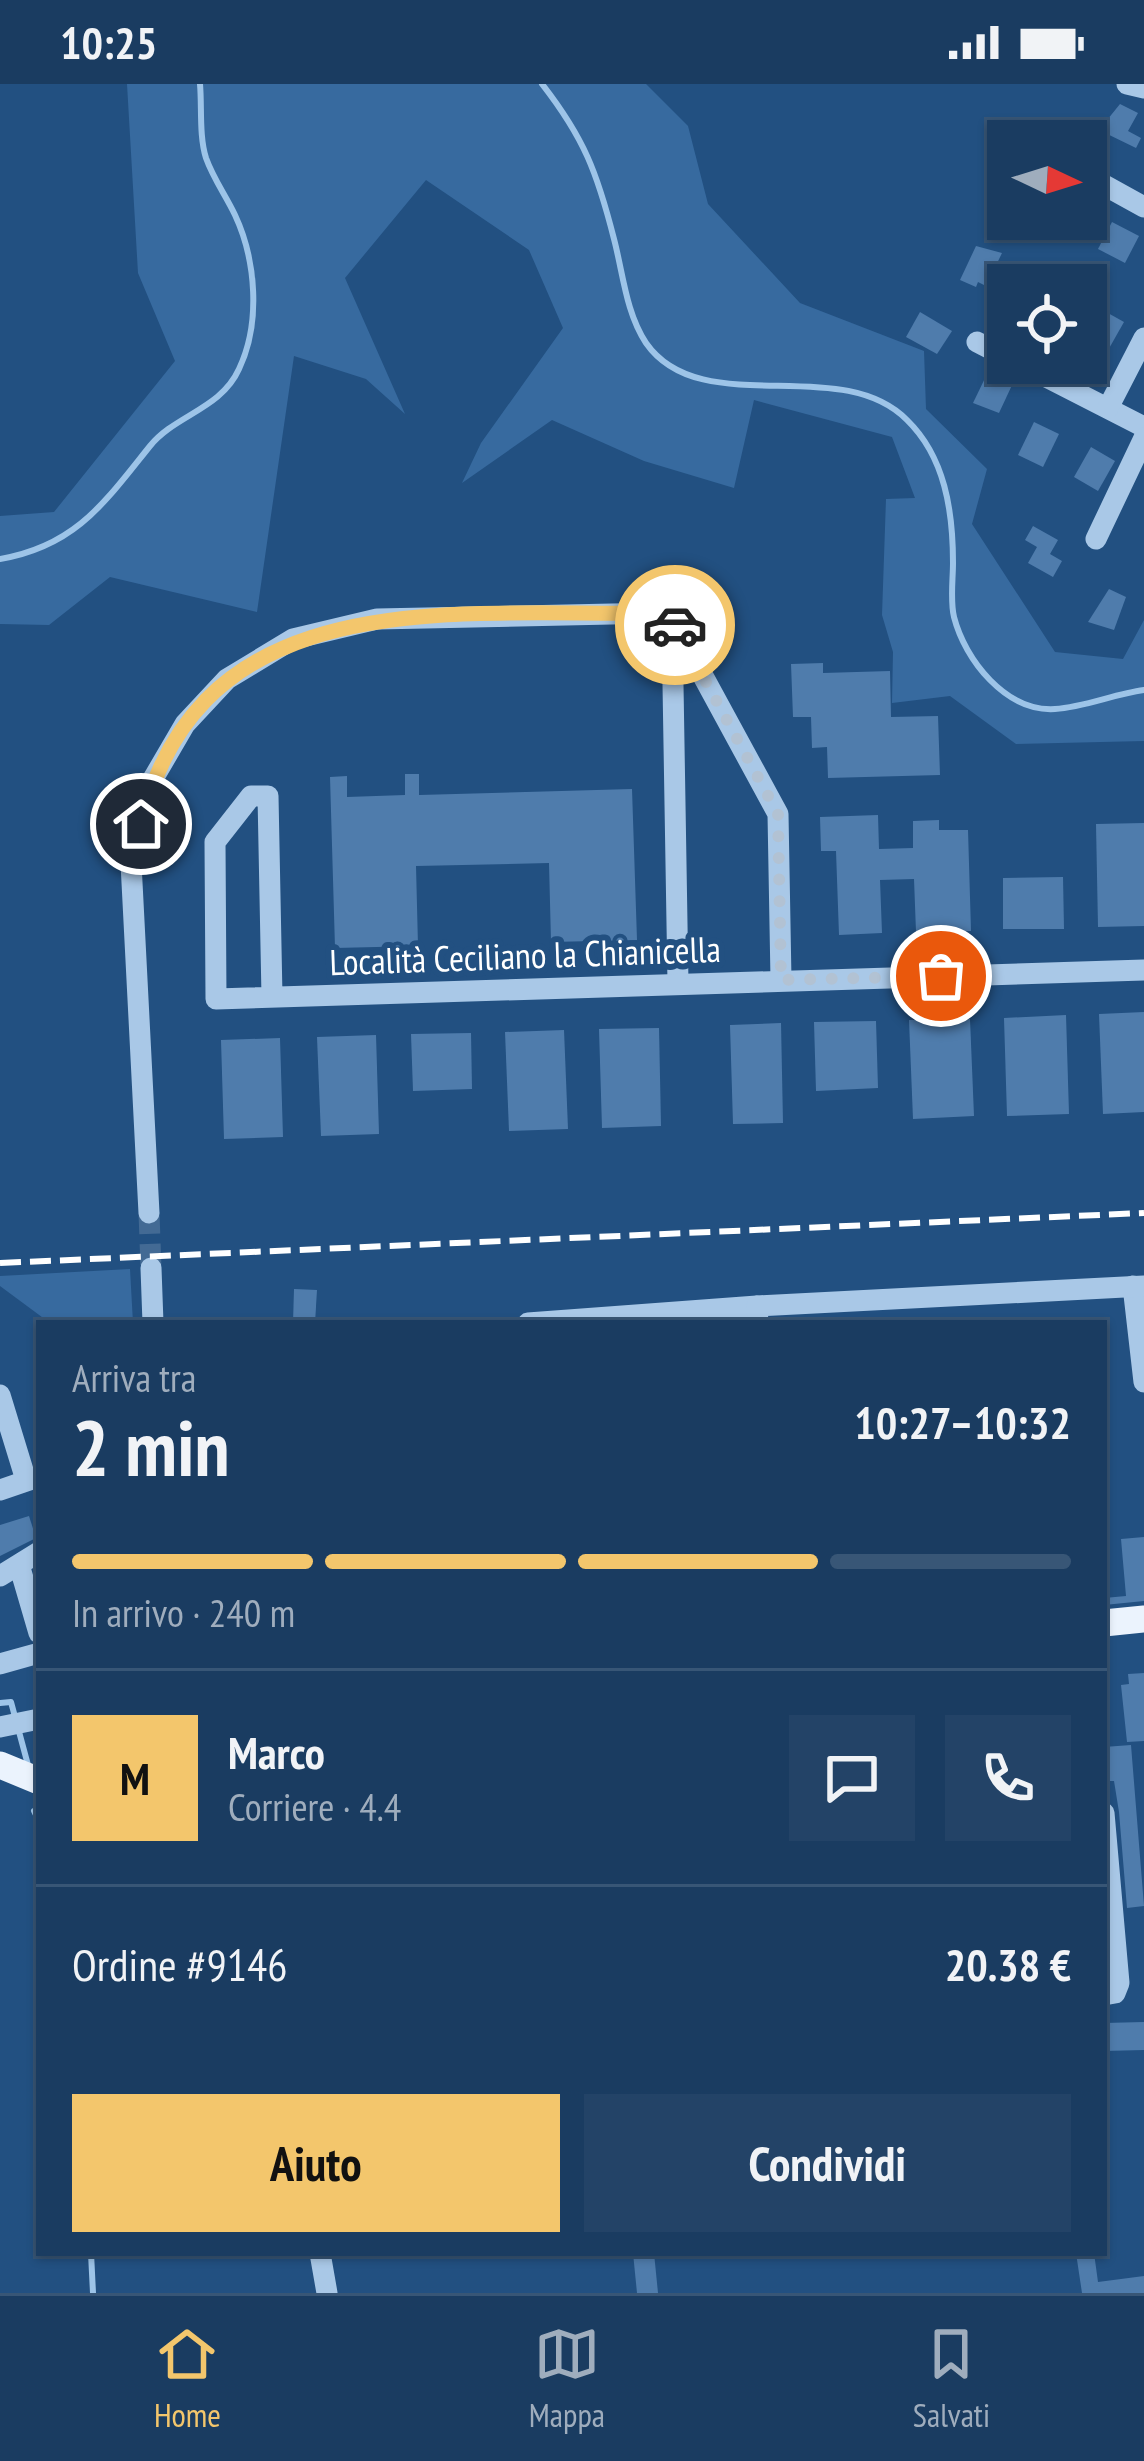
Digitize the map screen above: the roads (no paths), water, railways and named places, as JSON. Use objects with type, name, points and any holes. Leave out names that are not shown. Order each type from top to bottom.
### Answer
[{"type":"main road","points":[[1107,1623],[1144,1619]]},
{"type":"main road","points":[[0,1766],[35,1776]]},
{"type":"street","points":[[1127,84],[1144,88]]},
{"type":"street","points":[[1107,187],[1144,207]]},
{"type":"street","points":[[1108,408],[1144,338]]},
{"type":"street","points":[[977,342],[987,347]]},
{"type":"street","points":[[1060,384],[1144,427]]},
{"type":"street","points":[[1096,539],[1144,438]]},
{"type":"street","points":[[149,1213],[131,863],[151,784],[184,724],[227,680],[293,639],[377,619],[658,613],[672,619],[778,814],[781,980]]},
{"type":"street","points":[[672,619],[678,983]]},
{"type":"street","name":"Località Ceciliano la Chianicella","points":[[272,997],[268,796],[251,796],[214,842],[216,999],[1144,970]]},
{"type":"street","points":[[151,1268],[153,1320]]},
{"type":"street","points":[[605,1320],[758,1314],[1138,1286],[1144,1382]]},
{"type":"street","points":[[0,1395],[33,1478],[0,1490]]},
{"type":"street","points":[[36,1554],[10,1572],[36,1627]]},
{"type":"street","points":[[0,1664],[36,1654]]},
{"type":"street","points":[[0,1727],[36,1720]]},
{"type":"street","points":[[1107,1888],[1111,1989],[1144,1980]]},
{"type":"street","points":[[321,2256],[327,2293]]},
{"type":"waterway","points":[[0,559],[49,544],[87,519],[160,435],[221,394],[239,369],[251,332],[251,271],[235,215],[206,158],[200,84]]},
{"type":"waterway","points":[[542,84],[579,139],[595,175],[629,306],[646,343],[670,366],[701,379],[846,390],[879,400],[907,420],[938,468],[951,524],[954,617],[968,650],[990,680],[1004,693],[1037,708],[1077,706],[1144,690]]},
{"type":"waterway","points":[[0,1703],[11,1702],[28,1765]]},
{"type":"waterway","points":[[34,1811],[36,1815]]},
{"type":"waterway","points":[[91,2256],[93,2293]]},
{"type":"tunnel","points":[[149,1213],[151,1268]]},
{"type":"railway","points":[[0,1263],[1144,1213]]}]
